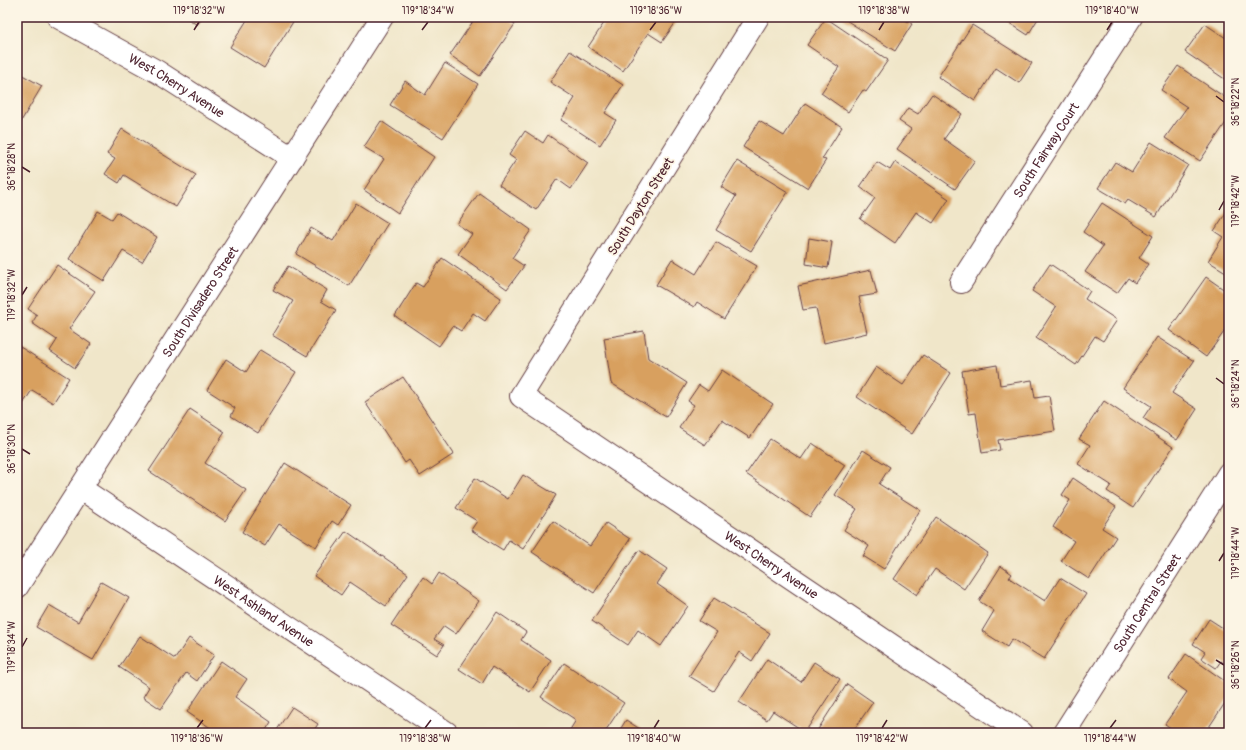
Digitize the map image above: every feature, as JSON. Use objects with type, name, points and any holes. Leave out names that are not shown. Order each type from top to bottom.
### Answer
[{"type":"street","name":"West Cherry Avenue","points":[[58,17],[158,72],[292,158]]},
{"type":"street","name":"South Divisadero Street","points":[[17,587],[382,17]]},
{"type":"street","name":"South Dayton Street","points":[[521,396],[758,17]]},
{"type":"street","name":"South Fairway Court","points":[[961,282],[1131,17]]},
{"type":"street","name":"West Cherry Avenue","points":[[521,396],[1022,733]]},
{"type":"street","name":"South Central Street","points":[[1064,733],[1229,473]]},
{"type":"street","name":"West Ashland Avenue","points":[[80,488],[447,733]]},
{"type":"building","points":[[186,17],[203,17],[197,25]]},
{"type":"building","points":[[249,17],[296,17],[264,68],[230,47]]},
{"type":"building","points":[[476,17],[505,17],[515,24],[480,76],[450,55]]},
{"type":"building","points":[[608,17],[674,17],[678,19],[662,42],[648,33],[623,71],[588,47]]},
{"type":"building","points":[[841,17],[903,17],[902,18],[912,24],[895,51]]},
{"type":"building","points":[[1000,17],[1039,17],[1028,35]]},
{"type":"building","points":[[826,18],[888,60],[866,92],[863,90],[848,112],[821,93],[839,67],[807,45]]},
{"type":"building","points":[[1205,24],[1229,40],[1229,82],[1185,52]]},
{"type":"building","points":[[972,25],[1032,63],[1019,83],[996,68],[975,101],[938,77]]},
{"type":"building","points":[[570,51],[623,85],[605,113],[616,120],[600,145],[561,120],[575,98],[550,82]]},
{"type":"building","points":[[445,63],[478,84],[443,138],[390,105],[405,81],[425,95]]},
{"type":"building","points":[[1178,66],[1229,100],[1229,118],[1200,161],[1165,138],[1187,107],[1161,90]]},
{"type":"building","points":[[17,72],[42,86],[17,128]]},
{"type":"building","points":[[932,94],[962,114],[944,139],[975,161],[955,189],[897,149],[911,129],[899,121],[908,108],[918,114]]},
{"type":"building","points":[[805,103],[842,127],[822,159],[826,160],[808,188],[743,147],[759,121],[784,136]]},
{"type":"building","points":[[381,121],[434,157],[398,213],[364,190],[384,159],[364,147]]},
{"type":"building","points":[[122,129],[196,175],[176,207],[124,175],[119,183],[105,174],[115,159],[107,154]]},
{"type":"building","points":[[525,131],[543,143],[548,135],[588,163],[571,189],[557,179],[536,210],[499,185],[516,160],[509,155]]},
{"type":"building","points":[[1151,142],[1188,165],[1156,217],[1128,200],[1125,204],[1098,188],[1115,162],[1132,172]]},
{"type":"building","points":[[737,161],[788,192],[751,251],[716,230],[736,196],[721,187]]},
{"type":"building","points":[[877,162],[890,170],[895,162],[949,199],[933,223],[916,212],[895,243],[860,219],[875,198],[860,187]]},
{"type":"building","points":[[479,193],[531,230],[512,258],[524,266],[507,289],[458,254],[472,234],[457,224]]},
{"type":"building","points":[[356,203],[388,223],[349,286],[296,254],[311,228],[333,241]]},
{"type":"building","points":[[1102,203],[1153,236],[1139,258],[1148,264],[1135,283],[1128,278],[1117,293],[1085,272],[1103,246],[1083,232]]},
{"type":"building","points":[[1229,208],[1229,274],[1208,261],[1223,237],[1214,231]]},
{"type":"building","points":[[98,211],[112,219],[117,212],[157,237],[142,262],[123,251],[104,281],[69,259]]},
{"type":"building","points":[[809,238],[832,242],[828,268],[806,264]]},
{"type":"building","points":[[716,242],[757,266],[724,319],[697,302],[694,307],[656,285],[672,259],[696,274]]},
{"type":"building","points":[[442,258],[501,298],[485,321],[473,313],[461,331],[453,326],[439,346],[395,316],[416,283],[423,287]]},
{"type":"building","points":[[1050,264],[1090,291],[1085,299],[1117,320],[1103,341],[1095,336],[1076,365],[1036,338],[1056,307],[1032,291]]},
{"type":"building","points":[[57,265],[95,291],[69,329],[91,344],[75,368],[50,351],[57,340],[32,323],[37,315],[28,309]]},
{"type":"building","points":[[288,266],[327,290],[321,301],[336,310],[307,356],[272,335],[293,301],[273,290]]},
{"type":"building","points":[[871,270],[877,294],[859,297],[867,333],[824,343],[816,308],[803,310],[798,286]]},
{"type":"building","points":[[1206,277],[1229,293],[1229,325],[1206,357],[1169,330]]},
{"type":"building","points":[[644,331],[648,358],[687,383],[666,417],[611,383],[604,338]]},
{"type":"building","points":[[1157,337],[1194,361],[1172,393],[1197,409],[1177,440],[1143,418],[1151,406],[1123,388]]},
{"type":"building","points":[[17,345],[69,378],[53,403],[32,390],[17,413]]},
{"type":"building","points":[[260,350],[296,372],[258,433],[231,416],[235,408],[207,390],[226,359],[246,372]]},
{"type":"building","points":[[923,355],[951,373],[912,434],[857,397],[876,367],[903,385]]},
{"type":"building","points":[[997,365],[1000,385],[1032,380],[1035,398],[1049,396],[1055,431],[998,440],[1000,450],[982,453],[976,413],[969,414],[962,371]]},
{"type":"building","points":[[722,370],[773,404],[750,438],[722,420],[705,445],[679,428],[694,405],[688,401],[699,385],[708,391]]},
{"type":"building","points":[[403,377],[454,454],[420,476],[409,460],[405,463],[365,402]]},
{"type":"building","points":[[1104,401],[1173,447],[1133,508],[1107,491],[1111,485],[1078,464],[1090,445],[1079,439]]},
{"type":"building","points":[[190,409],[225,432],[205,463],[246,490],[225,521],[149,471]]},
{"type":"building","points":[[770,439],[801,459],[812,443],[845,465],[810,517],[746,474]]},
{"type":"building","points":[[863,450],[890,467],[879,484],[920,510],[884,569],[863,556],[869,546],[844,530],[857,509],[835,495]]},
{"type":"building","points":[[285,463],[351,505],[338,525],[332,521],[316,547],[279,524],[265,546],[242,532]]},
{"type":"building","points":[[523,475],[556,495],[523,549],[509,540],[503,550],[471,530],[477,521],[456,508],[475,478],[508,499]]},
{"type":"building","points":[[1073,478],[1116,507],[1102,528],[1116,537],[1089,579],[1061,561],[1074,541],[1053,527],[1070,500],[1062,495]]},
{"type":"building","points":[[936,517],[988,553],[964,589],[935,569],[917,595],[894,579]]},
{"type":"building","points":[[553,521],[590,546],[606,523],[630,539],[594,593],[532,552]]},
{"type":"building","points":[[346,531],[408,574],[386,606],[350,582],[341,595],[314,576]]},
{"type":"building","points":[[639,550],[667,569],[657,584],[688,606],[661,646],[638,630],[628,645],[592,621]]},
{"type":"building","points":[[1001,566],[1012,574],[1009,578],[1045,601],[1060,578],[1086,594],[1044,659],[1012,639],[1007,647],[982,631],[994,611],[979,601]]},
{"type":"building","points":[[439,573],[479,601],[456,634],[444,626],[434,639],[444,645],[437,655],[391,625],[423,577],[432,584]]},
{"type":"building","points":[[101,582],[129,598],[93,660],[36,627],[49,605],[78,622]]},
{"type":"building","points":[[714,598],[770,633],[752,661],[739,652],[714,691],[689,676],[717,632],[699,621]]},
{"type":"building","points":[[497,612],[526,632],[521,640],[551,660],[530,692],[492,667],[482,684],[459,669]]},
{"type":"building","points":[[1209,619],[1226,630],[1229,626],[1229,666],[1221,661],[1216,668],[1201,658],[1205,652],[1193,644]]},
{"type":"building","points":[[140,636],[175,659],[189,638],[214,655],[197,681],[186,673],[161,709],[143,697],[149,687],[119,667]]},
{"type":"building","points":[[1186,654],[1229,684],[1229,697],[1205,733],[1178,733],[1165,724],[1187,692],[1169,679]]},
{"type":"building","points":[[767,659],[801,682],[814,662],[840,679],[805,732],[773,711],[767,720],[739,702]]},
{"type":"building","points":[[221,661],[247,679],[235,697],[271,722],[264,733],[218,733],[187,712]]},
{"type":"building","points":[[564,663],[624,703],[604,733],[568,733],[576,720],[541,697]]},
{"type":"building","points":[[847,684],[873,702],[855,728],[863,733],[820,733],[817,731]]},
{"type":"building","points":[[292,707],[318,724],[312,733],[275,733]]},
{"type":"building","points":[[626,720],[646,733],[618,733]]}]
